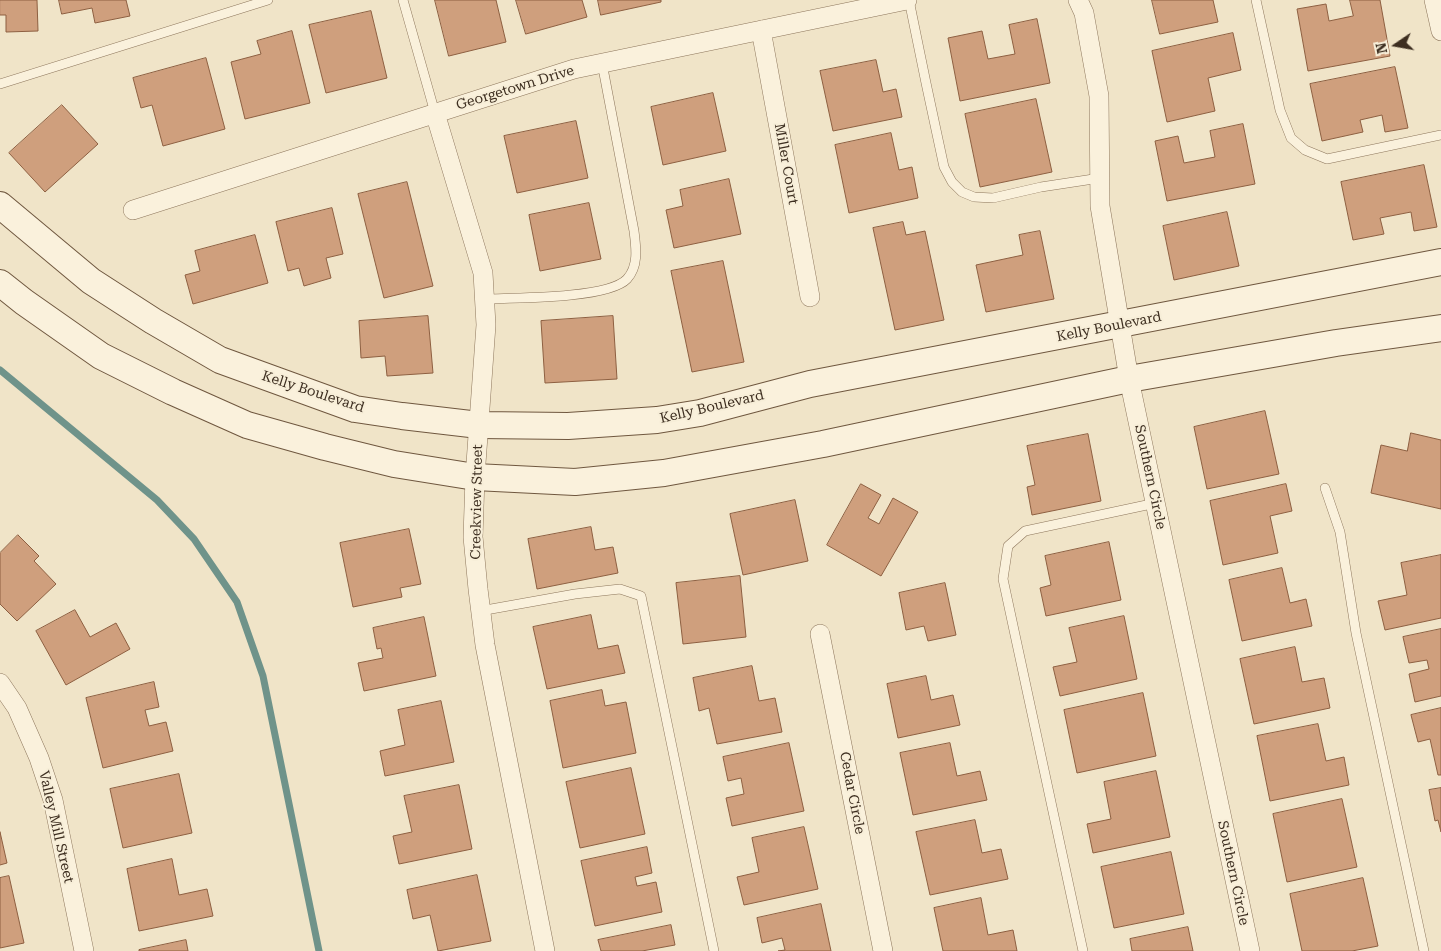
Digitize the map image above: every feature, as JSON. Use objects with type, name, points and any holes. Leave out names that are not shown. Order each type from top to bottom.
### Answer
[{"type":"main road","name":"Kelly Boulevard","points":[[0,205],[91,281],[153,321],[220,360],[355,409],[479,425],[568,426],[657,420],[700,413],[810,384],[1441,262]]},
{"type":"main road","points":[[0,282],[24,302],[101,356],[173,392],[247,425],[394,464],[475,477],[575,482],[664,473],[823,444],[1130,379],[1326,345],[1441,328]]},
{"type":"street","name":"Georgetown Drive","points":[[133,210],[574,69],[908,0]]},
{"type":"street","name":"Southern Circle","points":[[1078,0],[1084,13],[1099,96],[1100,206],[1120,325],[1250,951]]},
{"type":"street","points":[[1434,0],[1441,31]]},
{"type":"street","name":"Miller Court","points":[[761,30],[810,297]]},
{"type":"street","name":"Creekview Street","points":[[435,113],[483,273],[486,325],[475,477],[473,537],[485,645],[545,951]]},
{"type":"street","name":"Cedar Circle","points":[[820,634],[883,951]]},
{"type":"street","name":"Valley Mill Street","points":[[0,683],[17,708],[39,758],[53,800],[84,951]]},
{"type":"lane","points":[[0,84],[268,0]]},
{"type":"lane","points":[[403,0],[435,113]]},
{"type":"lane","points":[[908,0],[944,166],[952,182],[962,192],[974,197],[993,198],[1041,187],[1100,178]]},
{"type":"lane","points":[[1256,0],[1280,110],[1292,138],[1305,150],[1327,159],[1441,136]]},
{"type":"lane","points":[[484,299],[586,293],[611,288],[626,280],[634,268],[636,250],[634,231],[602,63]]},
{"type":"lane","points":[[1325,488],[1340,532],[1356,633],[1424,951]]},
{"type":"lane","points":[[1082,951],[1003,579],[1008,546],[1025,531],[1156,504]]},
{"type":"lane","points":[[480,611],[575,594],[620,589],[641,596],[714,951]]},
{"type":"building","points":[[0,0],[37,0],[38,31],[6,32],[6,15],[0,15]]},
{"type":"building","points":[[59,0],[126,0],[130,16],[95,23],[92,8],[62,14]]},
{"type":"building","points":[[435,0],[496,0],[506,42],[449,56]]},
{"type":"building","points":[[516,0],[582,0],[587,17],[526,34]]},
{"type":"building","points":[[598,0],[661,0],[661,2],[601,15]]},
{"type":"building","points":[[1152,0],[1213,0],[1218,22],[1160,34]]},
{"type":"building","points":[[1350,0],[1380,0],[1390,56],[1308,71],[1297,9],[1326,4],[1329,21],[1353,16]]},
{"type":"building","points":[[371,11],[387,78],[326,93],[309,25]]},
{"type":"building","points":[[1037,19],[1050,83],[960,101],[948,38],[982,31],[988,59],[1015,54],[1009,25]]},
{"type":"building","points":[[292,31],[310,103],[245,119],[231,62],[261,54],[257,41]]},
{"type":"building","points":[[1233,33],[1241,70],[1208,78],[1215,111],[1167,122],[1152,51]]},
{"type":"building","points":[[206,58],[225,129],[163,146],[152,105],[141,108],[133,78]]},
{"type":"building","points":[[876,60],[883,92],[896,89],[902,117],[833,131],[820,71]]},
{"type":"building","points":[[1395,67],[1408,128],[1385,132],[1382,115],[1360,120],[1363,132],[1322,141],[1310,84]]},
{"type":"building","points":[[713,93],[726,151],[663,165],[651,107]]},
{"type":"building","points":[[1036,99],[1052,172],[980,187],[965,114]]},
{"type":"building","points":[[62,105],[98,144],[45,192],[9,153]]},
{"type":"building","points":[[576,121],[588,178],[517,193],[504,136]]},
{"type":"building","points":[[1243,124],[1255,184],[1167,201],[1155,141],[1178,136],[1184,163],[1215,157],[1210,131]]},
{"type":"building","points":[[891,133],[899,170],[912,167],[918,198],[849,213],[835,145]]},
{"type":"building","points":[[1424,165],[1437,227],[1414,231],[1411,212],[1380,218],[1384,234],[1353,240],[1341,182]]},
{"type":"building","points":[[729,179],[741,234],[674,248],[666,210],[683,206],[680,190]]},
{"type":"building","points":[[407,182],[433,286],[384,298],[358,194]]},
{"type":"building","points":[[589,203],[601,259],[540,271],[529,215]]},
{"type":"building","points":[[332,208],[343,254],[326,258],[331,278],[304,286],[299,268],[288,271],[276,222]]},
{"type":"building","points":[[1227,212],[1239,266],[1174,280],[1163,226]]},
{"type":"building","points":[[903,222],[906,235],[925,231],[944,320],[895,330],[873,228]]},
{"type":"building","points":[[1040,231],[1054,299],[986,312],[976,265],[1023,255],[1019,235]]},
{"type":"building","points":[[255,235],[268,283],[193,304],[185,275],[200,271],[195,251]]},
{"type":"building","points":[[723,261],[744,362],[692,372],[671,271]]},
{"type":"building","points":[[428,316],[433,373],[387,376],[385,356],[361,358],[359,321]]},
{"type":"building","points":[[613,316],[617,379],[545,383],[541,321]]},
{"type":"building","points":[[1265,411],[1279,474],[1207,489],[1194,427]]},
{"type":"building","points":[[1411,433],[1441,440],[1441,509],[1371,493],[1381,445],[1407,451]]},
{"type":"building","points":[[1088,434],[1101,501],[1032,515],[1027,487],[1035,485],[1027,446]]},
{"type":"building","points":[[861,484],[881,495],[868,518],[879,524],[893,498],[918,512],[881,576],[827,545]]},
{"type":"building","points":[[1286,484],[1292,511],[1270,516],[1278,553],[1223,565],[1210,501]]},
{"type":"building","points":[[795,500],[808,561],[743,575],[730,514]]},
{"type":"building","points":[[591,527],[595,550],[613,547],[618,573],[537,589],[528,539]]},
{"type":"building","points":[[409,529],[421,584],[400,588],[402,597],[353,607],[340,543]]},
{"type":"building","points":[[18,535],[39,556],[34,561],[56,584],[17,621],[0,604],[0,553]]},
{"type":"building","points":[[1109,542],[1121,600],[1046,616],[1040,588],[1051,585],[1045,556]]},
{"type":"building","points":[[1441,555],[1441,618],[1385,630],[1378,601],[1407,595],[1401,563]]},
{"type":"building","points":[[1282,568],[1290,603],[1306,599],[1312,626],[1242,641],[1229,580]]},
{"type":"building","points":[[740,576],[746,637],[683,644],[676,583]]},
{"type":"building","points":[[945,583],[956,635],[928,641],[924,626],[906,630],[899,593]]},
{"type":"building","points":[[75,610],[90,637],[116,623],[130,649],[66,685],[36,631]]},
{"type":"building","points":[[591,615],[598,649],[618,645],[625,673],[547,689],[533,627]]},
{"type":"building","points":[[1124,616],[1137,679],[1060,696],[1053,667],[1077,662],[1069,628]]},
{"type":"building","points":[[424,617],[436,676],[364,691],[358,663],[383,658],[381,648],[377,649],[373,628]]},
{"type":"building","points":[[1441,629],[1441,696],[1415,702],[1409,674],[1429,669],[1427,660],[1409,663],[1403,637]]},
{"type":"building","points":[[1295,647],[1302,682],[1324,678],[1330,708],[1254,724],[1240,659]]},
{"type":"building","points":[[752,666],[759,701],[775,698],[782,732],[717,744],[709,708],[699,711],[693,678]]},
{"type":"building","points":[[926,676],[931,700],[953,695],[960,725],[898,738],[887,684]]},
{"type":"building","points":[[154,682],[159,707],[145,710],[149,726],[166,722],[173,751],[103,768],[86,698]]},
{"type":"building","points":[[602,690],[605,706],[626,702],[636,753],[563,768],[550,701]]},
{"type":"building","points":[[1143,693],[1156,756],[1077,773],[1064,710]]},
{"type":"building","points":[[441,701],[454,762],[385,776],[380,751],[405,745],[398,710]]},
{"type":"building","points":[[1441,708],[1441,775],[1438,775],[1430,739],[1418,742],[1411,715]]},
{"type":"building","points":[[1318,724],[1326,761],[1344,757],[1349,785],[1270,801],[1257,736]]},
{"type":"building","points":[[789,743],[804,811],[732,826],[726,798],[744,794],[741,778],[728,781],[723,757]]},
{"type":"building","points":[[950,743],[957,776],[980,771],[987,800],[913,815],[900,753]]},
{"type":"building","points":[[631,768],[645,834],[580,848],[566,782]]},
{"type":"building","points":[[1156,771],[1170,837],[1093,853],[1087,824],[1111,819],[1104,782]]},
{"type":"building","points":[[179,774],[192,833],[123,848],[110,789]]},
{"type":"building","points":[[459,785],[472,849],[399,864],[393,836],[412,832],[404,796]]},
{"type":"building","points":[[1441,788],[1441,832],[1438,820],[1435,821],[1429,790]]},
{"type":"building","points":[[1342,799],[1357,867],[1287,882],[1273,814]]},
{"type":"building","points":[[975,820],[982,853],[1001,849],[1008,879],[930,895],[916,832]]},
{"type":"building","points":[[804,827],[818,889],[744,905],[737,877],[759,872],[752,838]]},
{"type":"building","points":[[0,832],[7,863],[0,865]]},
{"type":"building","points":[[647,847],[652,873],[635,877],[637,886],[656,882],[662,912],[595,926],[581,861]]},
{"type":"building","points":[[1171,852],[1184,914],[1114,928],[1101,867]]},
{"type":"building","points":[[172,859],[179,895],[207,889],[213,916],[139,931],[127,869]]},
{"type":"building","points":[[477,875],[491,941],[438,951],[430,915],[413,919],[407,890]]},
{"type":"building","points":[[9,876],[24,943],[0,948],[0,878]]},
{"type":"building","points":[[1363,878],[1378,946],[1352,951],[1302,951],[1290,894]]},
{"type":"building","points":[[981,898],[988,935],[1013,930],[1017,951],[943,951],[934,908]]},
{"type":"building","points":[[821,904],[831,951],[778,951],[785,950],[782,938],[762,943],[757,918]]},
{"type":"building","points":[[671,925],[675,945],[642,951],[601,951],[598,940]]},
{"type":"building","points":[[1188,927],[1193,951],[1132,951],[1130,939]]},
{"type":"building","points":[[186,940],[188,951],[139,951],[139,950]]},
{"type":"waterway","points":[[0,370],[157,500],[194,539],[237,602],[263,676],[319,951]]}]
